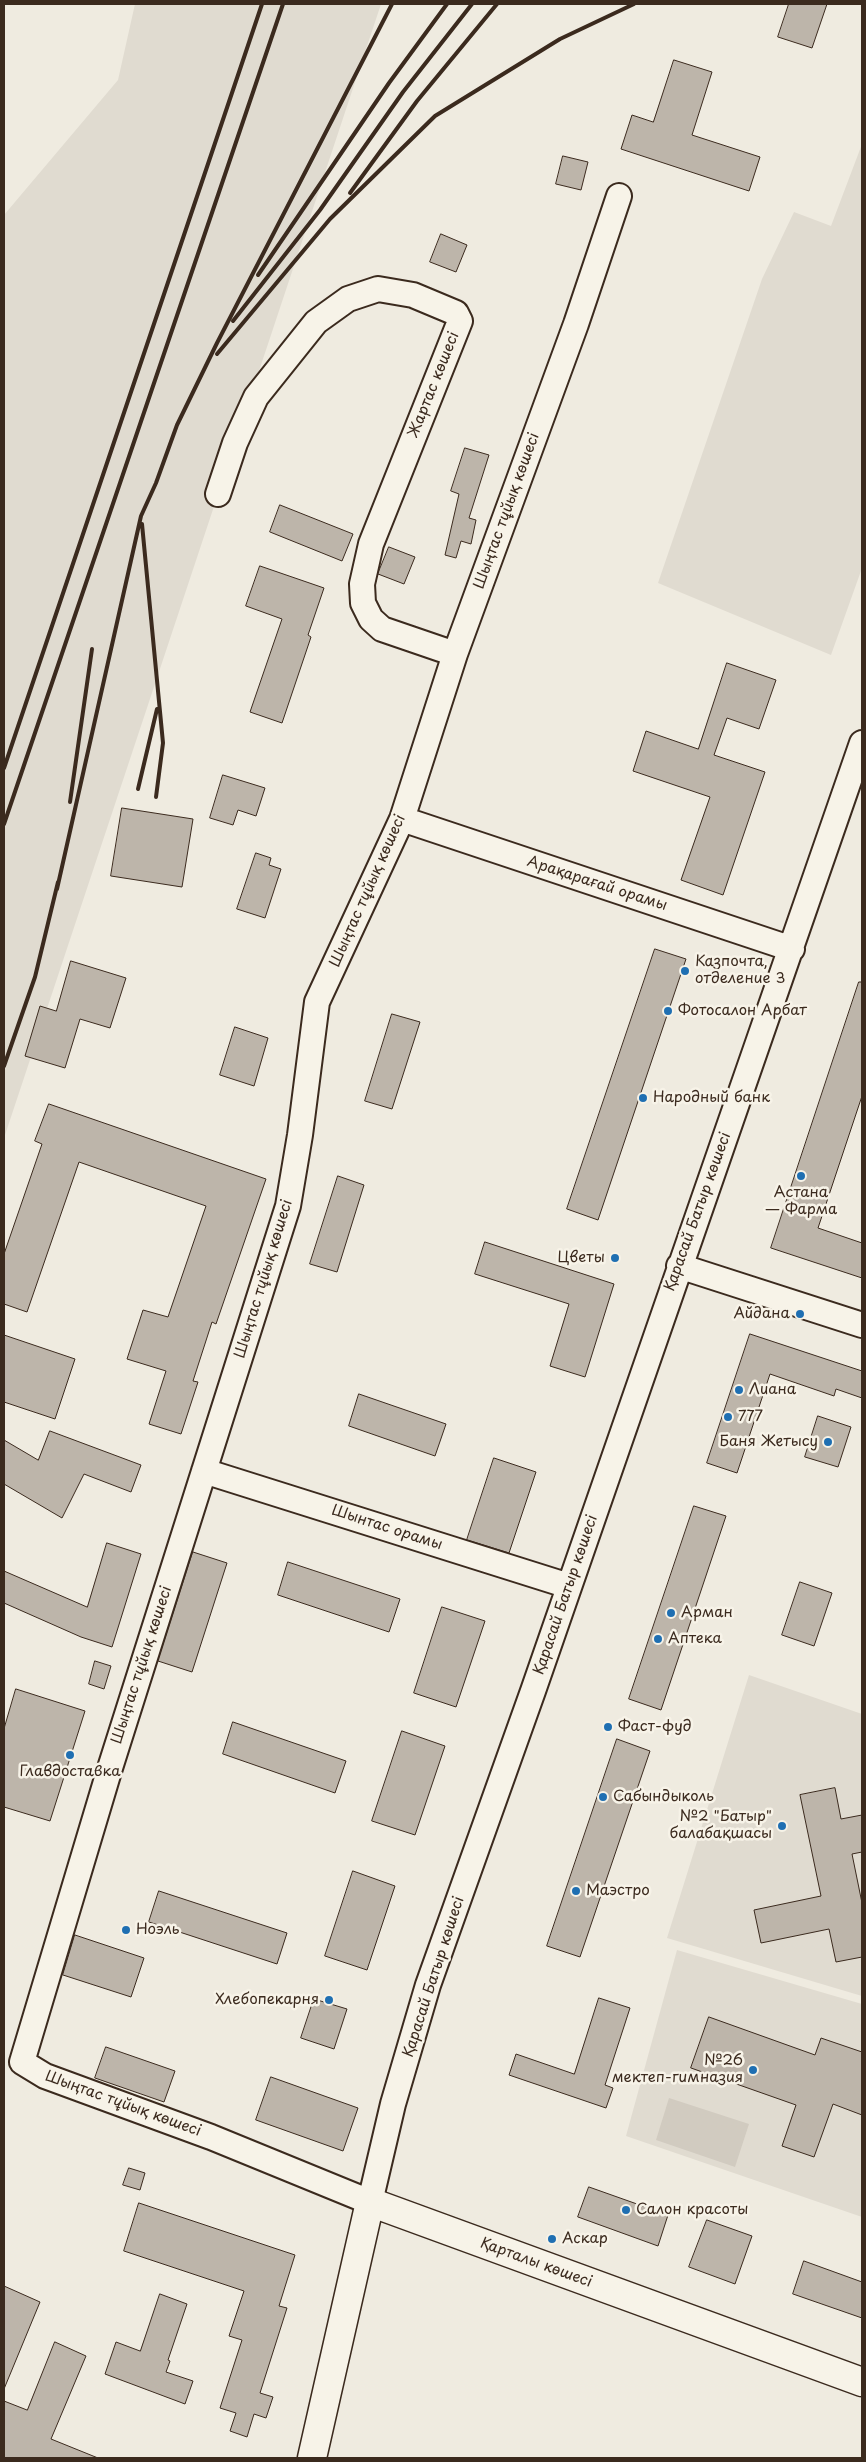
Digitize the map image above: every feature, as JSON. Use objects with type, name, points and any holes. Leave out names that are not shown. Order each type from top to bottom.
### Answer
[{"type":"main road","name":"Қарталы көшесі","points":[[370,2202],[862,2382]]},
{"type":"main road","name":"Қарасай Батыр көшесі","points":[[312,2458],[370,2202]]},
{"type":"street","name":"Шыңтас тұйық көшесі","points":[[211,2137],[45,2076],[22,2062],[110,1768],[288,1206],[300,1135],[317,1002],[402,819],[455,654],[576,324],[619,196]]},
{"type":"street","name":"Жартас көшесі","points":[[218,494],[235,443],[256,397],[316,322],[348,299],[378,289],[412,295],[456,312],[460,321],[366,560],[362,584],[364,603],[370,619],[382,629],[455,654]]},
{"type":"street","name":"Қарасай Батыр көшесі","points":[[370,2202],[394,2104],[428,1985],[862,744]]},
{"type":"street","name":"Арақарағай орамы","points":[[402,819],[792,948]]},
{"type":"street","points":[[679,1266],[862,1325]]},
{"type":"street","name":"Шынтас орамы","points":[[204,1470],[569,1586]]},
{"type":"street","name":"Қарталы көшесі","points":[[211,2137],[370,2202]]},
{"type":"shaded area","points":[[135,4],[381,4],[4,1138],[4,215],[118,80]]},
{"type":"shaded area","points":[[862,144],[862,568],[831,655],[658,583],[762,279],[794,212],[831,226]]},
{"type":"shaded area","name":"№2 \"Батыр\" балабақшасы","points":[[749,1675],[862,1714],[862,1996],[667,1938]]},
{"type":"shaded area","name":"№26 мектеп-гимназия","points":[[677,1950],[862,2004],[862,2217],[626,2136]]},
{"type":"shaded area","points":[[669,2098],[749,2124],[735,2167],[656,2140]]},
{"type":"building","points":[[789,4],[827,4],[812,48],[778,37]]},
{"type":"building","points":[[674,60],[712,72],[692,135],[760,157],[749,191],[621,149],[632,115],[653,122]]},
{"type":"building","points":[[563,156],[588,162],[581,190],[556,184]]},
{"type":"building","points":[[441,234],[467,245],[456,272],[430,262]]},
{"type":"building","points":[[465,448],[489,455],[469,518],[476,520],[471,544],[461,541],[456,558],[445,555],[459,494],[451,491]]},
{"type":"building","points":[[280,505],[353,534],[342,561],[270,532]]},
{"type":"building","points":[[389,547],[415,557],[404,584],[378,574]]},
{"type":"building","points":[[260,566],[324,588],[308,635],[311,637],[282,723],[250,712],[282,619],[246,606]]},
{"type":"building","points":[[727,663],[776,680],[759,729],[727,718],[714,755],[765,772],[723,895],[681,880],[710,797],[633,771],[646,731],[698,749]]},
{"type":"building","points":[[223,775],[265,788],[256,816],[238,810],[233,825],[210,818]]},
{"type":"building","points":[[122,808],[193,819],[182,887],[111,876]]},
{"type":"building","points":[[256,853],[271,858],[269,865],[281,869],[265,918],[237,909]]},
{"type":"building","points":[[655,949],[686,959],[598,1220],[567,1209]]},
{"type":"building","points":[[71,961],[126,978],[110,1028],[80,1019],[65,1068],[25,1056],[40,1006],[56,1011]]},
{"type":"building","points":[[859,982],[862,982],[862,1096],[818,1228],[862,1243],[862,1278],[771,1248]]},
{"type":"building","points":[[392,1014],[420,1022],[392,1109],[365,1101]]},
{"type":"building","points":[[235,1027],[268,1038],[254,1086],[220,1075]]},
{"type":"building","points":[[49,1104],[266,1179],[216,1324],[212,1322],[193,1381],[198,1382],[181,1434],[149,1424],[166,1371],[127,1359],[143,1310],[168,1317],[206,1206],[79,1162],[27,1312],[4,1304],[4,1254],[42,1144],[35,1141]]},
{"type":"building","points":[[338,1176],[364,1185],[337,1272],[310,1264]]},
{"type":"building","points":[[485,1242],[614,1284],[585,1377],[550,1366],[569,1304],[475,1274]]},
{"type":"building","points":[[750,1334],[862,1371],[862,1398],[836,1389],[834,1396],[770,1374],[737,1473],[707,1463]]},
{"type":"building","points":[[4,1335],[75,1359],[55,1419],[4,1402]]},
{"type":"building","points":[[359,1394],[446,1424],[435,1456],[349,1426]]},
{"type":"building","name":"Баня Жетысу","points":[[818,1416],[851,1427],[838,1467],[805,1457]]},
{"type":"building","points":[[50,1431],[141,1465],[131,1492],[84,1474],[62,1518],[4,1484],[4,1440],[38,1460]]},
{"type":"building","points":[[494,1458],[536,1472],[509,1553],[467,1540]]},
{"type":"building","points":[[694,1506],[726,1516],[661,1710],[629,1699]]},
{"type":"building","points":[[107,1543],[141,1554],[112,1647],[81,1637],[4,1603],[4,1571],[87,1607]]},
{"type":"building","points":[[193,1552],[227,1563],[192,1672],[158,1661]]},
{"type":"building","points":[[288,1562],[400,1599],[389,1632],[278,1595]]},
{"type":"building","points":[[800,1582],[832,1593],[814,1646],[782,1635]]},
{"type":"building","points":[[442,1607],[485,1621],[456,1707],[414,1693]]},
{"type":"building","points":[[95,1661],[111,1666],[104,1689],[89,1684]]},
{"type":"building","points":[[16,1689],[85,1711],[50,1821],[4,1807],[4,1729]]},
{"type":"building","points":[[233,1722],[346,1761],[335,1793],[223,1754]]},
{"type":"building","points":[[402,1731],[445,1746],[415,1835],[372,1821]]},
{"type":"building","points":[[617,1739],[650,1751],[580,1957],[547,1946]]},
{"type":"building","points":[[835,1788],[841,1819],[862,1815],[862,1852],[852,1854],[862,1903],[862,1957],[836,1962],[829,1929],[761,1943],[754,1910],[821,1896],[800,1795]]},
{"type":"building","points":[[353,1871],[395,1886],[367,1970],[325,1956]]},
{"type":"building","points":[[159,1891],[287,1933],[277,1964],[149,1922]]},
{"type":"building","points":[[75,1935],[144,1958],[131,1997],[63,1975]]},
{"type":"building","points":[[599,1998],[630,2008],[605,2085],[613,2088],[606,2108],[509,2075],[516,2054],[574,2074]]},
{"type":"building","points":[[314,1999],[347,2009],[334,2049],[301,2038]]},
{"type":"building","points":[[709,2017],[815,2055],[821,2038],[862,2052],[862,2115],[833,2104],[814,2157],[782,2146],[796,2105],[691,2068]]},
{"type":"building","points":[[106,2047],[175,2071],[164,2102],[95,2078]]},
{"type":"building","points":[[271,2077],[358,2108],[343,2151],[256,2120]]},
{"type":"building","points":[[129,2168],[145,2173],[140,2190],[123,2185]]},
{"type":"building","points":[[589,2187],[668,2215],[658,2246],[578,2217]]},
{"type":"building","points":[[139,2203],[295,2255],[279,2306],[287,2308],[260,2393],[273,2397],[266,2418],[254,2414],[247,2437],[230,2431],[236,2413],[220,2408],[242,2340],[229,2336],[244,2291],[124,2251]]},
{"type":"building","points":[[707,2220],[752,2236],[735,2284],[689,2267]]},
{"type":"building","points":[[804,2261],[862,2282],[862,2318],[793,2294]]},
{"type":"building","points":[[4,2286],[40,2302],[4,2389]]},
{"type":"building","points":[[160,2294],[187,2304],[168,2360],[170,2361],[166,2372],[193,2381],[185,2404],[105,2374],[116,2342],[140,2351]]},
{"type":"building","points":[[55,2342],[86,2356],[51,2439],[98,2458],[4,2458],[4,2401],[27,2410]]},
{"type":"railway","points":[[4,768],[262,4]]},
{"type":"railway","points":[[4,824],[283,4]]},
{"type":"railway","points":[[57,889],[141,516],[156,483],[177,425],[217,343],[392,4]]},
{"type":"railway","points":[[258,275],[389,83],[447,4]]},
{"type":"railway","points":[[233,321],[320,210],[403,92],[472,4]]},
{"type":"railway","points":[[350,193],[417,101],[497,4]]},
{"type":"railway","points":[[217,354],[330,219],[435,116],[560,39],[634,4]]},
{"type":"railway","points":[[142,524],[163,743],[156,797]]},
{"type":"railway","points":[[70,802],[92,649]]},
{"type":"railway","points":[[138,789],[157,709]]},
{"type":"railway","points":[[4,1066],[35,977],[58,882]]},
{"type":"place","name":"Казпочта, отделение 3","points":[[685,971]]},
{"type":"place","name":"Фотосалон Арбат","points":[[668,1011]]},
{"type":"place","name":"Народный банк","points":[[643,1098]]},
{"type":"place","name":"Астана — Фарма","points":[[801,1176]]},
{"type":"place","name":"Цветы","points":[[615,1258]]},
{"type":"place","name":"Айдана","points":[[800,1314]]},
{"type":"place","name":"Лиана","points":[[739,1390]]},
{"type":"place","name":"777","points":[[728,1417]]},
{"type":"place","name":"Баня Жетысу","points":[[828,1442]]},
{"type":"place","name":"Арман","points":[[671,1613]]},
{"type":"place","name":"Аптека","points":[[658,1639]]},
{"type":"place","name":"Фаст-фуд","points":[[608,1727]]},
{"type":"place","name":"Главдоставка","points":[[70,1755]]},
{"type":"place","name":"Сабындыколь","points":[[603,1797]]},
{"type":"place","name":"№2 \"Батыр\" балабақшасы","points":[[782,1826]]},
{"type":"place","name":"Маэстро","points":[[576,1891]]},
{"type":"place","name":"Ноэль","points":[[126,1930]]},
{"type":"place","name":"Хлебопекарня","points":[[329,2000]]},
{"type":"place","name":"№26 мектеп-гимназия","points":[[753,2070]]},
{"type":"place","name":"Салон красоты","points":[[626,2210]]},
{"type":"place","name":"Аскар","points":[[552,2239]]}]
